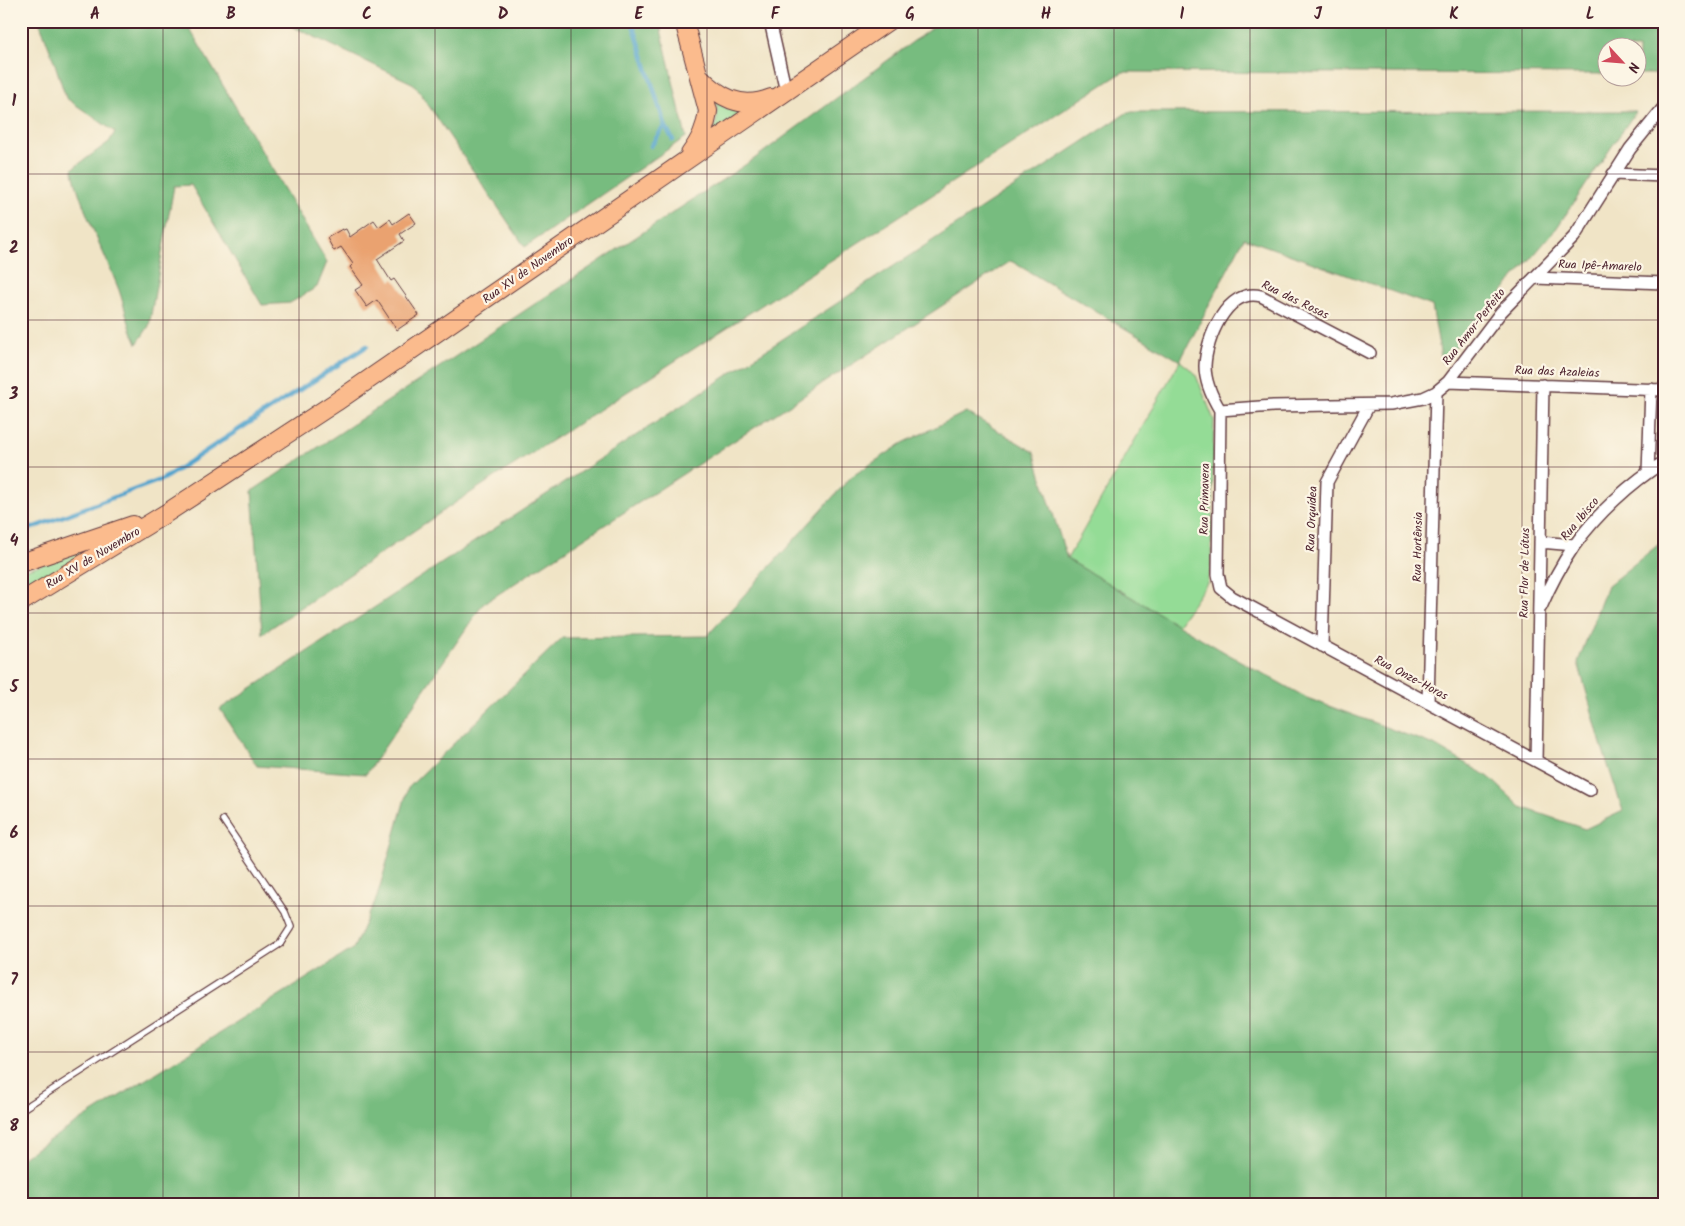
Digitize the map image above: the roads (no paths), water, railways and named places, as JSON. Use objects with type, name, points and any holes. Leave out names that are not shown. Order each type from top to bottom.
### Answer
[{"type":"main road","points":[[684,21],[708,111],[706,125],[699,141],[685,160]]},
{"type":"main road","name":"Rua XV de Novembro","points":[[21,602],[165,514],[336,402],[888,21]]},
{"type":"main road","points":[[699,76],[712,90],[729,100],[747,103],[766,100],[786,92]]},
{"type":"main road","name":"Rua XV de Novembro","points":[[21,563],[165,514]]},
{"type":"street","points":[[770,21],[786,92]]},
{"type":"street","name":"Rua Amor-Perfeito","points":[[1220,410],[1273,406],[1369,405],[1409,402],[1436,392],[1448,382],[1490,326],[1514,298],[1574,237],[1613,174],[1642,133],[1664,107]]},
{"type":"street","points":[[1613,174],[1664,176]]},
{"type":"street","name":"Rua Ipê-Amarelo","points":[[1535,278],[1664,283]]},
{"type":"street","name":"Rua das Rosas","points":[[1220,410],[1207,382],[1205,367],[1207,346],[1214,328],[1221,317],[1244,295],[1253,294],[1261,296],[1370,353]]},
{"type":"street","name":"Rua das Azaleias","points":[[1448,382],[1664,390]]},
{"type":"street","name":"Rua Flor de Lótus","points":[[1536,761],[1543,385]]},
{"type":"street","points":[[1648,472],[1651,389]]},
{"type":"street","name":"Rua Hortênsia","points":[[1428,703],[1436,392]]},
{"type":"street","name":"Rua Orquídea","points":[[1322,646],[1327,482],[1369,405]]},
{"type":"street","name":"Rua Primavera","points":[[1220,410],[1218,574],[1221,588]]},
{"type":"street","name":"Rua Ibisco","points":[[1538,611],[1574,545],[1606,509],[1648,472],[1664,462]]},
{"type":"street","points":[[1540,542],[1574,545]]},
{"type":"street","name":"Rua Onze-Horas","points":[[1221,588],[1232,597],[1590,790]]},
{"type":"lane","points":[[21,1110],[280,944],[291,927],[284,912],[223,820]]},
{"type":"waterway","points":[[632,21],[665,125],[673,140]]},
{"type":"waterway","points":[[651,146],[665,125]]},
{"type":"waterway","points":[[21,532],[163,479],[367,346]]}]
